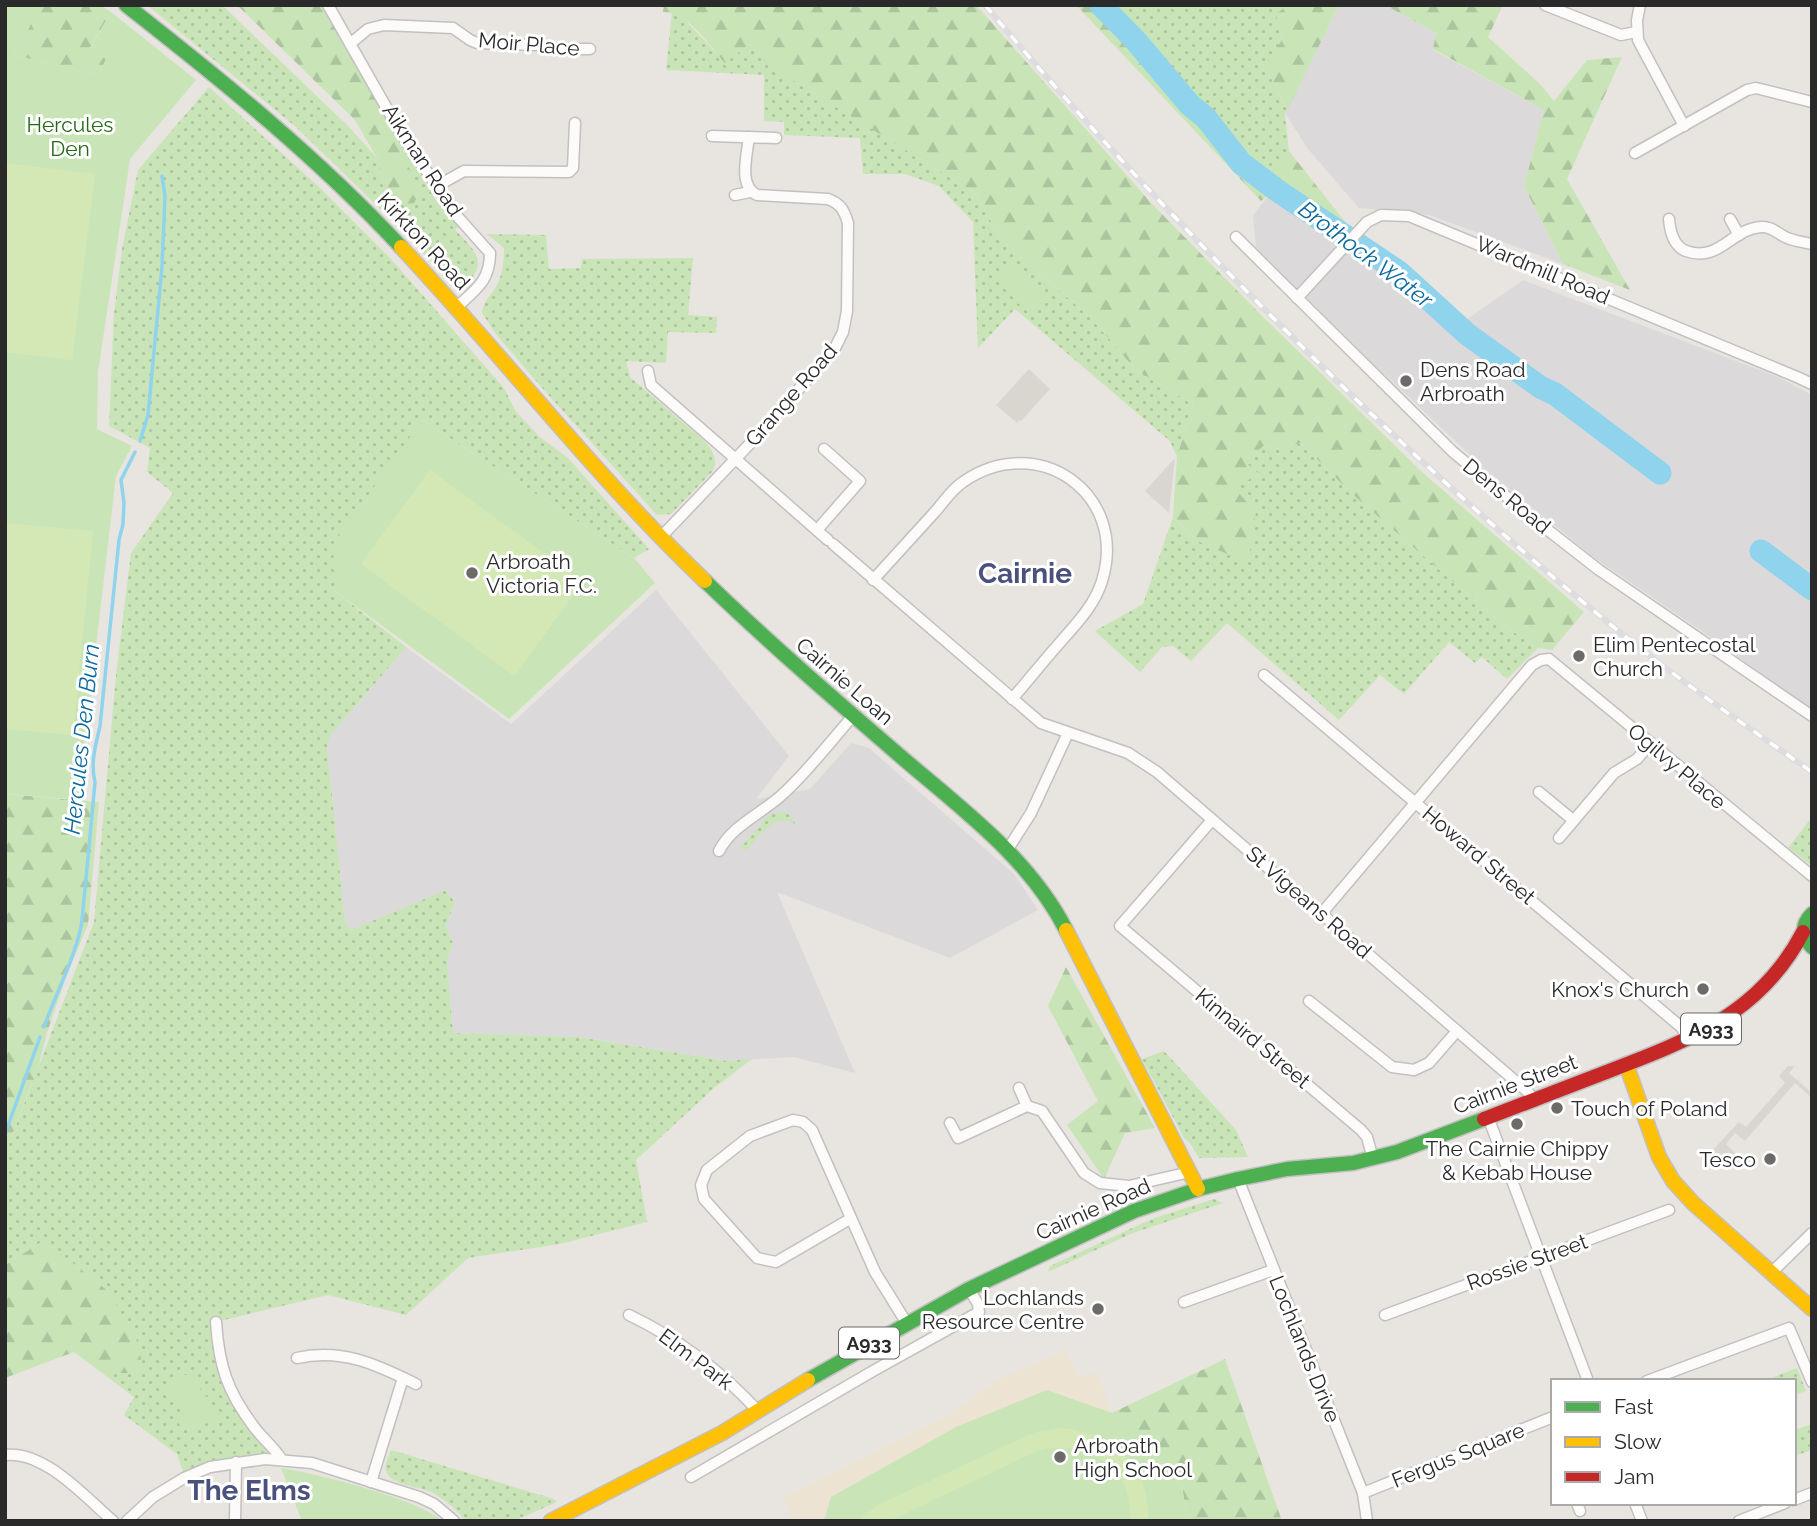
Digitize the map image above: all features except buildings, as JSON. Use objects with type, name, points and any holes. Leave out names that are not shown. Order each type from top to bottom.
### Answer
[{"type":"main road","name":"Kirkton Road","points":[[126,5],[291,139],[359,202],[457,307],[581,450],[661,537]]},
{"type":"main road","name":"Cairnie Loan","points":[[661,537],[769,643],[1008,849],[1059,916],[1198,1189]]},
{"type":"main road","name":"A933","points":[[1807,921],[1812,903]]},
{"type":"main road","name":"Cairnie Street","points":[[1782,969],[1807,921]]},
{"type":"main road","points":[[1807,921],[1807,942],[1812,947]]},
{"type":"main road","name":"Cairnie Street","points":[[1238,1179],[1287,1169],[1373,1159],[1626,1064],[1712,1029],[1734,1013],[1782,969],[1812,953]]},
{"type":"main road","points":[[1626,1064],[1659,1157],[1673,1181],[1693,1203],[1812,1309]]},
{"type":"main road","name":"Cairnie Road","points":[[551,1521],[722,1433],[833,1364],[969,1289],[1134,1211],[1198,1189],[1238,1179]]},
{"type":"street","name":"Aikman Road","points":[[328,5],[402,135],[457,216],[490,253],[490,269],[480,285],[457,307]]},
{"type":"street","points":[[1545,5],[1620,35],[1636,32]]},
{"type":"street","points":[[1640,5],[1636,32],[1684,125]]},
{"type":"street","name":"Moir Place","points":[[351,43],[368,29],[384,25],[453,28],[477,43],[538,45],[546,49],[590,49]]},
{"type":"street","points":[[1635,153],[1747,90],[1756,88],[1812,102]]},
{"type":"street","points":[[437,186],[464,171],[569,172],[573,167],[575,123]]},
{"type":"street","points":[[712,136],[776,138]]},
{"type":"street","points":[[735,195],[750,192],[745,184],[749,137]]},
{"type":"street","name":"Grange Road","points":[[661,537],[736,459],[835,348],[843,332],[847,311],[848,223],[844,210],[838,203],[828,199],[757,195],[750,192]]},
{"type":"street","name":"Wardmill Road","points":[[1297,298],[1361,227],[1381,215],[1409,216],[1812,384]]},
{"type":"street","points":[[1669,219],[1675,242],[1682,249],[1696,253],[1709,254],[1739,235],[1762,226],[1786,237],[1812,244]]},
{"type":"street","points":[[1730,219],[1739,235]]},
{"type":"street","name":"Dens Road","points":[[1236,237],[1453,452],[1598,570],[1812,716]]},
{"type":"street","points":[[648,372],[651,386],[873,580],[1041,723],[1068,733],[1031,813],[1008,849]]},
{"type":"street","points":[[817,530],[860,481],[824,449]]},
{"type":"street","points":[[873,580],[961,483],[984,470],[1014,462],[1040,464],[1062,472],[1077,484],[1096,507],[1106,533],[1108,554],[1102,582],[1082,618],[1012,699]]},
{"type":"street","name":"Ogilvy Place","points":[[1418,803],[1532,665],[1549,659],[1812,876]]},
{"type":"street","name":"Howard Street","points":[[1264,675],[1681,1027],[1689,1039]]},
{"type":"street","points":[[719,851],[734,830],[783,794],[853,716]]},
{"type":"street","name":"St Vigeans Road","points":[[1068,733],[1128,753],[1157,772],[1533,1099]]},
{"type":"street","points":[[1559,838],[1614,773],[1637,759],[1650,744]]},
{"type":"street","points":[[1539,792],[1573,820]]},
{"type":"street","points":[[1322,913],[1418,803]]},
{"type":"street","name":"Kinnaird Street","points":[[1212,820],[1120,926],[1361,1130],[1367,1138],[1373,1159]]},
{"type":"street","points":[[1309,1001],[1392,1067],[1414,1070],[1429,1063],[1457,1031]]},
{"type":"street","points":[[1018,1088],[1027,1105],[1042,1111],[1084,1173],[1100,1183],[1129,1186],[1190,1172]]},
{"type":"street","points":[[950,1123],[958,1138],[1027,1105]]},
{"type":"street","points":[[1488,1117],[1587,1379]]},
{"type":"street","points":[[850,1219],[776,1262],[766,1262],[757,1258],[704,1199],[701,1185],[707,1170],[750,1136],[793,1120],[803,1122],[812,1130],[875,1272],[906,1322]]},
{"type":"street","name":"Lochlands Drive","points":[[1238,1179],[1363,1493],[1367,1521]]},
{"type":"street","name":"Rossie Street","points":[[1385,1315],[1669,1210]]},
{"type":"street","points":[[1771,1273],[1812,1233]]},
{"type":"street","points":[[1185,1302],[1273,1270]]},
{"type":"street","points":[[691,1476],[979,1312],[978,1304],[969,1289]]},
{"type":"street","name":"Elm Park","points":[[629,1314],[659,1329],[724,1378],[758,1411]]},
{"type":"street","points":[[216,1322],[218,1354],[224,1376],[240,1408],[282,1460]]},
{"type":"street","points":[[1652,1379],[1788,1328],[1812,1382]]},
{"type":"street","points":[[297,1358],[335,1354],[389,1370],[416,1384]]},
{"type":"street","points":[[371,1482],[403,1378]]},
{"type":"street","name":"Fergus Square","points":[[1363,1493],[1551,1418]]},
{"type":"street","points":[[722,1433],[733,1453]]},
{"type":"street","points":[[5,1455],[39,1460],[113,1521]]},
{"type":"street","points":[[127,1521],[153,1497],[184,1478],[210,1467],[236,1462],[282,1460],[312,1462],[434,1504],[454,1521]]},
{"type":"street","points":[[235,1521],[236,1462]]},
{"type":"street","points":[[1738,1521],[1780,1505]]},
{"type":"shaded area","points":[[1339,5],[1385,5],[1436,33],[1433,50],[1544,110],[1524,186],[1563,264],[1429,215],[1359,208],[1308,149],[1285,113]]},
{"type":"shaded area","points":[[1269,194],[1403,285],[1443,323],[1453,329],[1523,280],[1778,377],[1812,395],[1812,710],[1592,556],[1485,469],[1379,369],[1256,247],[1253,216]]},
{"type":"shaded area","points":[[1029,369],[1050,389],[1017,423],[996,405]]},
{"type":"shaded area","points":[[1175,458],[1169,513],[1145,491]]},
{"type":"shaded area","points":[[656,590],[789,756],[756,799],[810,789],[851,743],[869,748],[1014,874],[1038,910],[950,958],[777,892],[855,1073],[794,1057],[727,1061],[579,1037],[453,1033],[447,961],[453,944],[446,925],[455,903],[350,930],[345,922],[327,746],[331,735],[406,647],[511,724]]},
{"type":"shaded area","points":[[1788,1066],[1795,1066],[1789,1073],[1812,1093],[1812,1098],[1795,1083],[1745,1141],[1735,1133],[1726,1144],[1735,1153],[1724,1166],[1712,1151],[1739,1122],[1746,1127],[1785,1083],[1779,1076]]},
{"type":"shaded area","name":"Arbroath High School","points":[[1066,1350],[1079,1377],[1097,1373],[1112,1413],[1225,1359],[1278,1521],[794,1521],[782,1498],[944,1417],[1000,1379]]},
{"type":"green space","name":"Hercules Den","points":[[5,5],[39,6],[25,37],[13,51],[17,56],[99,75],[106,59],[90,49],[111,12],[196,80],[130,159],[98,372],[97,429],[132,446],[116,476],[82,766],[83,800],[5,794]]},
{"type":"green space","points":[[38,5],[100,5],[111,12],[90,48],[106,59],[99,75],[17,56],[13,51],[25,37]]},
{"type":"green space","points":[[147,5],[222,5],[348,126],[377,158],[386,197],[401,152],[406,151],[437,202],[458,226],[455,230],[475,253],[478,267],[473,276],[460,284],[445,276],[396,224],[296,127]]},
{"type":"green space","points":[[237,5],[322,5],[406,151],[401,153],[421,190],[414,203],[391,205],[386,197],[377,158],[355,120]]},
{"type":"green space","points":[[664,5],[976,5],[1152,204],[1263,317],[1423,473],[1584,612],[1552,650],[1538,648],[1502,624],[1351,493],[1301,443],[1280,449],[1263,446],[1246,463],[1259,474],[1234,488],[1256,512],[1248,563],[1195,540],[1173,517],[1177,457],[1193,404],[1136,370],[1089,316],[1003,242],[975,193],[784,75],[752,43],[725,63],[690,24],[663,12]]},
{"type":"green space","points":[[1076,5],[1107,5],[1195,102],[1268,172],[1289,151],[1346,223],[1333,240],[1270,194],[1261,201]]},
{"type":"green space","points":[[1107,5],[1288,5],[1277,14],[1282,40],[1277,91],[1288,109],[1285,113],[1289,151],[1268,173],[1195,102]]},
{"type":"green space","points":[[1288,5],[1339,5],[1288,109],[1277,91],[1267,62],[1282,40],[1276,14]]},
{"type":"green space","points":[[1385,5],[1503,5],[1488,37],[1540,84],[1554,101],[1587,60],[1622,57],[1567,179],[1630,290],[1563,264],[1524,186],[1544,110],[1433,49],[1436,33]]},
{"type":"green space","points":[[672,12],[685,20],[725,62],[752,42],[785,75],[975,193],[1003,242],[1089,316],[1136,370],[1193,404],[1177,457],[1170,441],[1015,309],[978,348],[973,222],[939,186],[905,174],[863,174],[860,138],[784,135],[784,122],[764,121],[764,75],[666,70]]},
{"type":"green space","points":[[209,87],[319,187],[390,258],[504,388],[516,412],[541,438],[567,457],[649,549],[634,558],[422,420],[335,591],[406,647],[331,735],[327,746],[345,922],[351,930],[446,890],[455,903],[446,925],[453,944],[447,961],[453,1033],[578,1037],[727,1061],[752,1059],[714,1088],[636,1160],[647,1222],[560,1244],[468,1258],[406,1315],[328,1295],[216,1322],[212,1337],[219,1376],[235,1405],[277,1457],[184,1475],[177,1454],[124,1415],[134,1397],[102,1373],[138,1373],[108,1291],[52,1247],[40,1243],[5,1265],[5,1154],[94,922],[116,675],[131,553],[173,493],[147,472],[150,448],[109,426],[114,313],[122,249],[138,170]]},
{"type":"green space","points":[[5,163],[95,174],[72,360],[5,352]]},
{"type":"green space","points":[[487,234],[546,235],[549,269],[581,268],[582,259],[693,258],[688,315],[717,317],[716,333],[668,332],[666,363],[626,361],[630,377],[702,439],[715,458],[712,472],[671,514],[657,515],[536,381],[482,313],[484,304],[500,279],[504,257],[504,248]]},
{"type":"green space","points":[[1012,261],[1028,284],[1046,299],[1032,315],[1015,301],[999,276]]},
{"type":"green space","points":[[422,420],[634,558],[655,583],[509,719],[335,591],[333,544]]},
{"type":"green space","points":[[1301,443],[1351,493],[1502,624],[1538,648],[1507,679],[1482,657],[1475,663],[1449,642],[1404,694],[1380,675],[1339,720],[1227,623],[1191,661],[1173,646],[1162,647],[1140,672],[1095,631],[1143,604],[1173,517],[1195,540],[1233,488],[1259,474],[1245,463],[1263,446],[1280,449]]},
{"type":"green space","name":"Arbroath Victoria F.C.","points":[[430,470],[583,582],[514,676],[361,564]]},
{"type":"green space","points":[[5,523],[93,531],[73,735],[5,729]]},
{"type":"green space","points":[[5,794],[99,802],[88,925],[67,974],[35,1080],[5,1154]]},
{"type":"green space","points":[[783,812],[790,815],[795,824],[787,821],[774,823],[762,832],[747,850],[740,848],[763,823],[762,820],[774,813]]},
{"type":"green space","points":[[1812,817],[1812,865],[1811,865],[1788,848]]},
{"type":"green space","points":[[1066,967],[1155,1128],[1125,1133],[1104,1179],[1067,1125],[1098,1101],[1048,1006]]},
{"type":"green space","points":[[1164,1051],[1236,1130],[1248,1157],[1199,1158],[1184,1138],[1142,1059]]},
{"type":"green space","points":[[1214,1199],[1223,1203],[1133,1233],[1048,1272],[1050,1266],[1154,1218]]},
{"type":"green space","points":[[40,1243],[52,1247],[108,1291],[136,1338],[142,1363],[138,1373],[102,1373],[74,1352],[5,1378],[5,1265]]},
{"type":"green space","points":[[1225,1359],[1282,1521],[1187,1521],[1182,1485],[1112,1413]]},
{"type":"green space","points":[[1797,1368],[1806,1391],[1796,1394],[1796,1379],[1768,1379]]},
{"type":"green space","points":[[196,1374],[195,1378],[203,1395],[209,1398],[211,1407],[224,1418],[185,1430],[178,1423],[177,1416],[181,1411],[176,1402],[168,1400],[164,1387],[176,1376]]},
{"type":"green space","points":[[1047,1390],[1112,1413],[1182,1485],[1187,1521],[824,1521],[831,1497],[956,1427]]},
{"type":"green space","points":[[1812,1424],[1812,1450],[1796,1455],[1796,1429]]},
{"type":"green space","points":[[1061,1428],[1097,1437],[1125,1456],[1136,1469],[1143,1484],[1148,1502],[1148,1521],[1130,1521],[1125,1486],[1116,1472],[1104,1461],[1090,1453],[1057,1448],[1039,1450],[889,1521],[858,1521],[878,1505],[1033,1433]]},
{"type":"green space","points":[[391,1450],[557,1502],[514,1521],[465,1521],[454,1508],[436,1495],[399,1483],[389,1476],[386,1466]]},
{"type":"green space","points":[[281,1468],[341,1481],[390,1496],[429,1512],[442,1521],[302,1521]]},
{"type":"waterway","name":"Brothock Water","points":[[1101,5],[1136,41],[1190,105],[1206,118],[1241,163],[1399,272],[1467,334],[1540,387],[1555,394],[1660,473]]},
{"type":"waterway","name":"Hercules Den Burn","points":[[140,441],[148,415],[162,267],[165,196],[162,176]]},
{"type":"waterway","name":"Hercules Den Burn","points":[[44,1027],[71,959],[82,920],[95,782],[93,761],[100,726],[119,540],[123,524],[121,480],[135,452]]},
{"type":"waterway","name":"Brothock Water","points":[[1761,551],[1812,589]]},
{"type":"waterway","name":"Hercules Den Burn","points":[[5,1134],[40,1037]]},
{"type":"railway","points":[[985,5],[1075,109],[1169,211],[1265,310],[1399,440],[1471,506],[1621,633],[1697,691],[1812,772]]},
{"type":"traffic: fast","points":[[126,5],[303,151],[401,247]]},
{"type":"traffic: fast","points":[[705,581],[800,669],[1013,856],[1051,904],[1066,930]]},
{"type":"traffic: fast","points":[[1812,914],[1804,930],[1812,947]]},
{"type":"traffic: fast","points":[[808,1380],[969,1289],[1134,1211],[1198,1189],[1238,1179],[1287,1169],[1353,1163],[1397,1152],[1484,1119]]},
{"type":"traffic: slow","points":[[401,247],[588,459],[705,581]]},
{"type":"traffic: slow","points":[[1066,930],[1198,1189]]},
{"type":"traffic: slow","points":[[1626,1064],[1659,1157],[1673,1181],[1693,1203],[1812,1309]]},
{"type":"traffic: slow","points":[[551,1521],[722,1433],[808,1380]]},
{"type":"traffic: jam","points":[[1484,1119],[1668,1048],[1721,1020],[1766,984],[1786,960],[1803,932]]},
{"type":"place","name":"Dens Road Arbroath","points":[[1406,381]]},
{"type":"place","name":"Arbroath Victoria F.C.","points":[[472,573]]},
{"type":"place","name":"Elim Pentecostal Church","points":[[1579,656]]},
{"type":"place","name":"Knox's Church","points":[[1703,989]]},
{"type":"place","name":"Touch of Poland","points":[[1557,1108]]},
{"type":"place","name":"The Cairnie Chippy & Kebab House","points":[[1517,1124]]},
{"type":"place","name":"Tesco","points":[[1770,1159]]},
{"type":"place","name":"Lochlands Resource Centre","points":[[1098,1309]]},
{"type":"place","name":"Arbroath High School","points":[[1060,1457]]},
{"type":"district","name":"Cairnie","points":[[1025,573]]},
{"type":"district","name":"The Elms","points":[[249,1490]]}]
